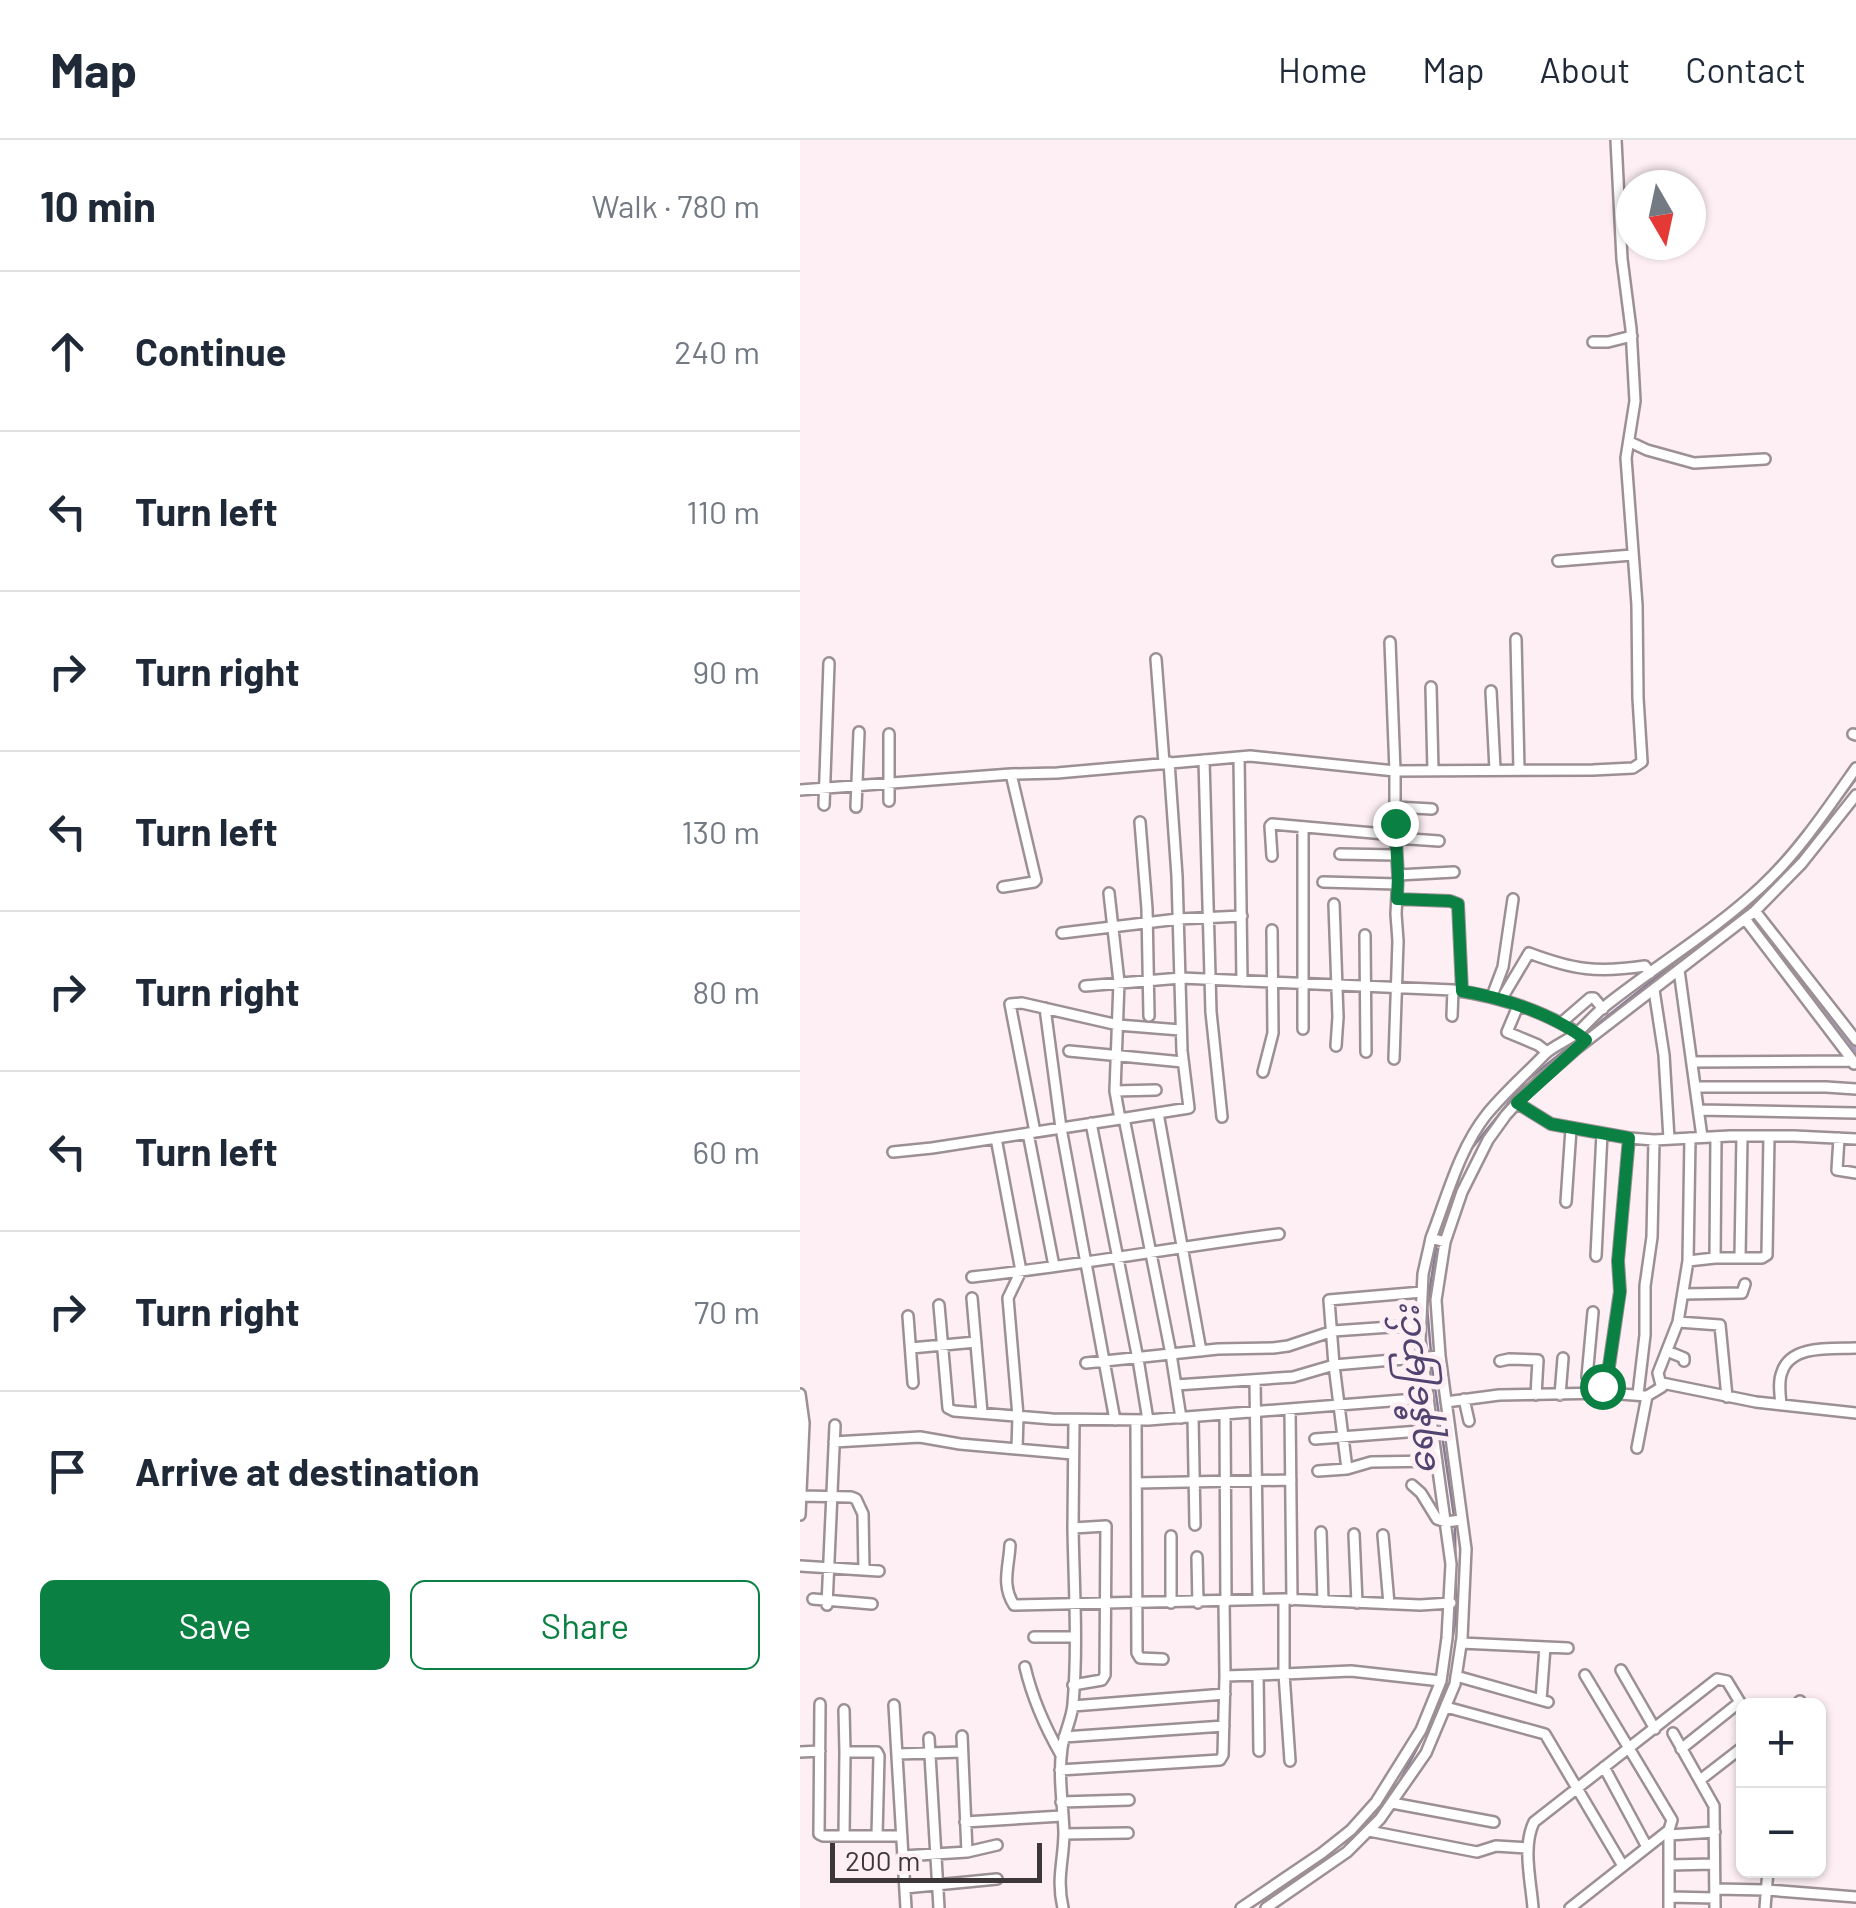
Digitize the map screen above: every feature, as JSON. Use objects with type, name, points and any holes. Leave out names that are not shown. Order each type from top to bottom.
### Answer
[{"type":"street","points":[[800,790],[1255,756],[1395,774],[1633,768],[1642,762],[1637,605],[1626,458],[1634,444],[1635,400],[1616,140]]},
{"type":"street","points":[[1593,342],[1632,336]]},
{"type":"street","points":[[1634,444],[1704,464],[1765,459]]},
{"type":"street","points":[[1558,561],[1632,555]]},
{"type":"street","points":[[1516,640],[1518,770]]},
{"type":"street","points":[[1390,642],[1398,880],[1394,1059]]},
{"type":"street","points":[[893,1152],[1190,1108],[1180,1030],[1178,919],[1156,660]]},
{"type":"street","points":[[824,805],[829,664]]},
{"type":"street","points":[[1430,686],[1434,771]]},
{"type":"street","points":[[1490,691],[1495,770]]},
{"type":"street","points":[[856,807],[859,732]]},
{"type":"street","points":[[888,734],[889,801]]},
{"type":"street","points":[[1239,758],[1242,980]]},
{"type":"street","points":[[1204,760],[1213,1043],[1222,1117]]},
{"type":"street","points":[[1266,1908],[1319,1864],[1376,1802],[1422,1730],[1441,1681],[1466,1549],[1438,1356],[1438,1240],[1476,1161],[1517,1103],[1582,1036],[1602,1008],[1760,888],[1856,768]]},
{"type":"street","points":[[1003,887],[1036,880],[1011,774]]},
{"type":"street","points":[[1240,1908],[1347,1852],[1369,1831],[1426,1753],[1456,1676],[1461,1643],[1420,1326],[1422,1292],[1462,1156],[1485,1116],[1547,1052],[1582,1036],[1654,990],[1755,911],[1802,863],[1856,795]]},
{"type":"street","points":[[1395,807],[1432,809]]},
{"type":"street","points":[[1140,822],[1149,1016]]},
{"type":"street","points":[[1272,856],[1271,824],[1439,841]]},
{"type":"street","points":[[1303,827],[1303,1028]]},
{"type":"street","points":[[1340,854],[1397,855]]},
{"type":"street","points":[[1323,882],[1398,880],[1454,872]]},
{"type":"street","points":[[1109,894],[1119,982],[1115,1091],[1151,1253],[1181,1418]]},
{"type":"street","points":[[1397,899],[1458,904],[1458,990],[1452,1016]]},
{"type":"street","points":[[1491,996],[1504,968],[1513,899]]},
{"type":"street","points":[[1334,904],[1336,1046]]},
{"type":"street","points":[[1755,911],[1856,1040]]},
{"type":"street","points":[[1062,933],[1209,916],[1242,916]]},
{"type":"street","points":[[1745,919],[1854,1064]]},
{"type":"street","points":[[1263,1072],[1273,1032],[1272,930]]},
{"type":"street","points":[[1365,935],[1366,1052]]},
{"type":"street","points":[[1491,996],[1529,953],[1580,969],[1645,966],[1650,973]]},
{"type":"street","points":[[1679,970],[1702,1138]]},
{"type":"street","points":[[1085,986],[1181,978],[1458,990],[1518,1006],[1582,1036]]},
{"type":"street","points":[[1654,990],[1664,1055],[1670,1139]]},
{"type":"street","points":[[1561,1023],[1592,998],[1602,1008]]},
{"type":"street","points":[[1054,1266],[1010,1006],[1022,1003],[1180,1030]]},
{"type":"street","points":[[1518,1006],[1506,1032],[1547,1052]]},
{"type":"street","points":[[1045,1008],[1060,1128],[1114,1420]]},
{"type":"street","points":[[1839,1016],[1856,1017]]},
{"type":"street","points":[[1069,1051],[1183,1062]]},
{"type":"street","points":[[1692,1062],[1854,1064]]},
{"type":"street","points":[[1696,1087],[1856,1089]]},
{"type":"street","points":[[1115,1091],[1156,1090]]},
{"type":"street","points":[[1517,1103],[1551,1124],[1629,1138],[1856,1139]]},
{"type":"street","points":[[1699,1110],[1856,1113]]},
{"type":"street","points":[[1158,1113],[1201,1351]]},
{"type":"street","points":[[1091,1123],[1148,1420]]},
{"type":"street","points":[[1566,1202],[1571,1128]]},
{"type":"street","points":[[1596,1256],[1602,1133]]},
{"type":"street","points":[[1740,1258],[1742,1136]]},
{"type":"street","points":[[1688,1260],[1762,1258],[1768,1252],[1769,1136]]},
{"type":"street","points":[[1715,1258],[1716,1137]]},
{"type":"street","points":[[996,1138],[1022,1271],[1008,1298],[1018,1416],[1016,1449]]},
{"type":"street","points":[[1607,1389],[1620,1292],[1618,1261],[1629,1138]]},
{"type":"street","points":[[939,1305],[948,1408],[954,1411],[1074,1420],[1148,1420],[1339,1406],[1428,1391],[1464,1399],[1607,1389],[1640,1392],[1660,1381],[1678,1322],[1688,1260],[1690,1138]]},
{"type":"street","points":[[1839,1138],[1837,1170],[1856,1173]]},
{"type":"street","points":[[1637,1448],[1645,1286],[1652,1237],[1654,1140]]},
{"type":"street","points":[[1464,1157],[1476,1161]]},
{"type":"street","points":[[972,1277],[1279,1234]]},
{"type":"street","points":[[1683,1294],[1742,1293],[1745,1284]]},
{"type":"street","points":[[1346,1468],[1329,1300],[1422,1292]]},
{"type":"street","points":[[972,1298],[982,1414]]},
{"type":"street","points":[[1593,1312],[1586,1377],[1607,1389]]},
{"type":"street","points":[[908,1316],[913,1382]]},
{"type":"street","points":[[1678,1322],[1720,1325],[1727,1393]]},
{"type":"street","points":[[1086,1363],[1288,1346],[1333,1332],[1420,1326]]},
{"type":"street","points":[[911,1348],[976,1342]]},
{"type":"street","points":[[1781,1400],[1782,1369],[1792,1358],[1808,1351],[1856,1348]]},
{"type":"street","points":[[1667,1351],[1684,1361]]},
{"type":"street","points":[[1176,1385],[1292,1377],[1334,1365],[1438,1356]]},
{"type":"street","points":[[1560,1393],[1563,1358]]},
{"type":"street","points":[[1500,1361],[1538,1360],[1537,1393]]},
{"type":"street","points":[[1254,1380],[1258,1599]]},
{"type":"street","points":[[1660,1381],[1856,1413]]},
{"type":"street","points":[[800,1394],[804,1423],[800,1515]]},
{"type":"street","points":[[1464,1399],[1469,1421]]},
{"type":"street","points":[[1290,1409],[1284,1674],[1290,1760]]},
{"type":"street","points":[[1060,1770],[1220,1760],[1223,1756],[1225,1414]]},
{"type":"street","points":[[1193,1417],[1195,1525]]},
{"type":"street","points":[[1060,1907],[1064,1834],[1060,1770],[1073,1706],[1074,1420]]},
{"type":"street","points":[[1136,1420],[1138,1657],[1163,1659]]},
{"type":"street","points":[[827,1603],[835,1425]]},
{"type":"street","points":[[1315,1439],[1433,1430]]},
{"type":"street","points":[[834,1442],[920,1436],[960,1444],[1073,1454]]},
{"type":"street","points":[[1318,1471],[1371,1462],[1436,1461]]},
{"type":"street","points":[[1137,1483],[1290,1480]]},
{"type":"street","points":[[1412,1485],[1436,1520],[1461,1520]]},
{"type":"street","points":[[800,1496],[856,1499],[861,1509],[864,1570]]},
{"type":"street","points":[[1073,1528],[1106,1526],[1104,1676],[1098,1682],[1073,1685]]},
{"type":"street","points":[[1321,1532],[1322,1601]]},
{"type":"street","points":[[1354,1534],[1357,1603]]},
{"type":"street","points":[[1383,1535],[1389,1604]]},
{"type":"street","points":[[1171,1536],[1171,1603]]},
{"type":"street","points":[[1010,1545],[1005,1573],[1014,1606],[1258,1599],[1456,1603]]},
{"type":"street","points":[[1198,1558],[1198,1603]]},
{"type":"street","points":[[800,1566],[878,1571]]},
{"type":"street","points":[[812,1600],[872,1604]]},
{"type":"street","points":[[1034,1637],[1074,1637]]},
{"type":"street","points":[[1461,1643],[1568,1648]]},
{"type":"street","points":[[1456,1676],[1544,1702],[1545,1647]]},
{"type":"street","points":[[1025,1667],[1033,1700],[1040,1707],[1061,1755]]},
{"type":"street","points":[[1620,1670],[1655,1729]]},
{"type":"street","points":[[1226,1676],[1351,1671],[1441,1681]]},
{"type":"street","points":[[1258,1675],[1259,1751]]},
{"type":"street","points":[[1585,1675],[1672,1820],[1668,1903],[1767,1890],[1856,1896]]},
{"type":"street","points":[[1533,1908],[1528,1834],[1534,1822],[1717,1679],[1726,1680],[1738,1698]]},
{"type":"street","points":[[1073,1706],[1225,1694]]},
{"type":"street","points":[[820,1704],[819,1834],[902,1836]]},
{"type":"street","points":[[894,1705],[906,1908]]},
{"type":"street","points":[[1446,1708],[1545,1734],[1623,1866]]},
{"type":"street","points":[[1681,1749],[1736,1709]]},
{"type":"street","points":[[844,1710],[844,1836]]},
{"type":"street","points":[[1064,1737],[1224,1726]]},
{"type":"street","points":[[1673,1733],[1714,1806],[1715,1898]]},
{"type":"street","points":[[962,1736],[967,1852]]},
{"type":"street","points":[[929,1738],[939,1908]]},
{"type":"street","points":[[800,1752],[820,1751]]},
{"type":"street","points":[[845,1752],[878,1754],[876,1836]]},
{"type":"street","points":[[897,1754],[962,1752]]},
{"type":"street","points":[[1700,1780],[1736,1752]]},
{"type":"street","points":[[1604,1767],[1647,1847]]},
{"type":"street","points":[[1061,1802],[1129,1800]]},
{"type":"street","points":[[1392,1803],[1494,1822]]},
{"type":"street","points":[[965,1822],[1062,1816]]},
{"type":"street","points":[[1369,1831],[1477,1852],[1496,1846],[1528,1848]]},
{"type":"street","points":[[1570,1908],[1669,1833],[1715,1832]]},
{"type":"street","points":[[1064,1834],[1128,1833]]},
{"type":"street","points":[[903,1856],[967,1852],[996,1845]]},
{"type":"street","points":[[1669,1865],[1714,1864]]},
{"type":"street","points":[[1766,1908],[1768,1878]]},
{"type":"street","points":[[904,1888],[997,1879]]},
{"type":"waterway","name":"ရေနီမြောင်း","points":[[1782,871],[1795,860],[1856,779]]},
{"type":"waterway","points":[[1745,906],[1856,1051]]},
{"type":"waterway","name":"ရေနီမြောင်း","points":[[1439,1234],[1468,1153],[1526,1081],[1732,917]]},
{"type":"waterway","name":"ရေနီမြောင်း","points":[[1431,1353],[1427,1307],[1437,1242]]},
{"type":"waterway","name":"ရေနီမြောင်း","points":[[1431,1361],[1454,1516]]},
{"type":"waterway","name":"ရေနီမြောင်း","points":[[1381,1802],[1399,1782],[1441,1704],[1456,1618],[1455,1524]]},
{"type":"waterway","name":"ရေနီမြောင်း","points":[[1331,1851],[1353,1836],[1373,1812]]},
{"type":"waterway","name":"ရေနီမြောင်း","points":[[1251,1908],[1308,1867]]},
{"type":"route","points":[[1395,823],[1397,899],[1458,904],[1462,991],[1492,996],[1561,1023],[1586,1040],[1517,1103],[1551,1124],[1629,1138],[1618,1261],[1620,1292],[1611,1365],[1606,1386],[1602,1386]]}]
